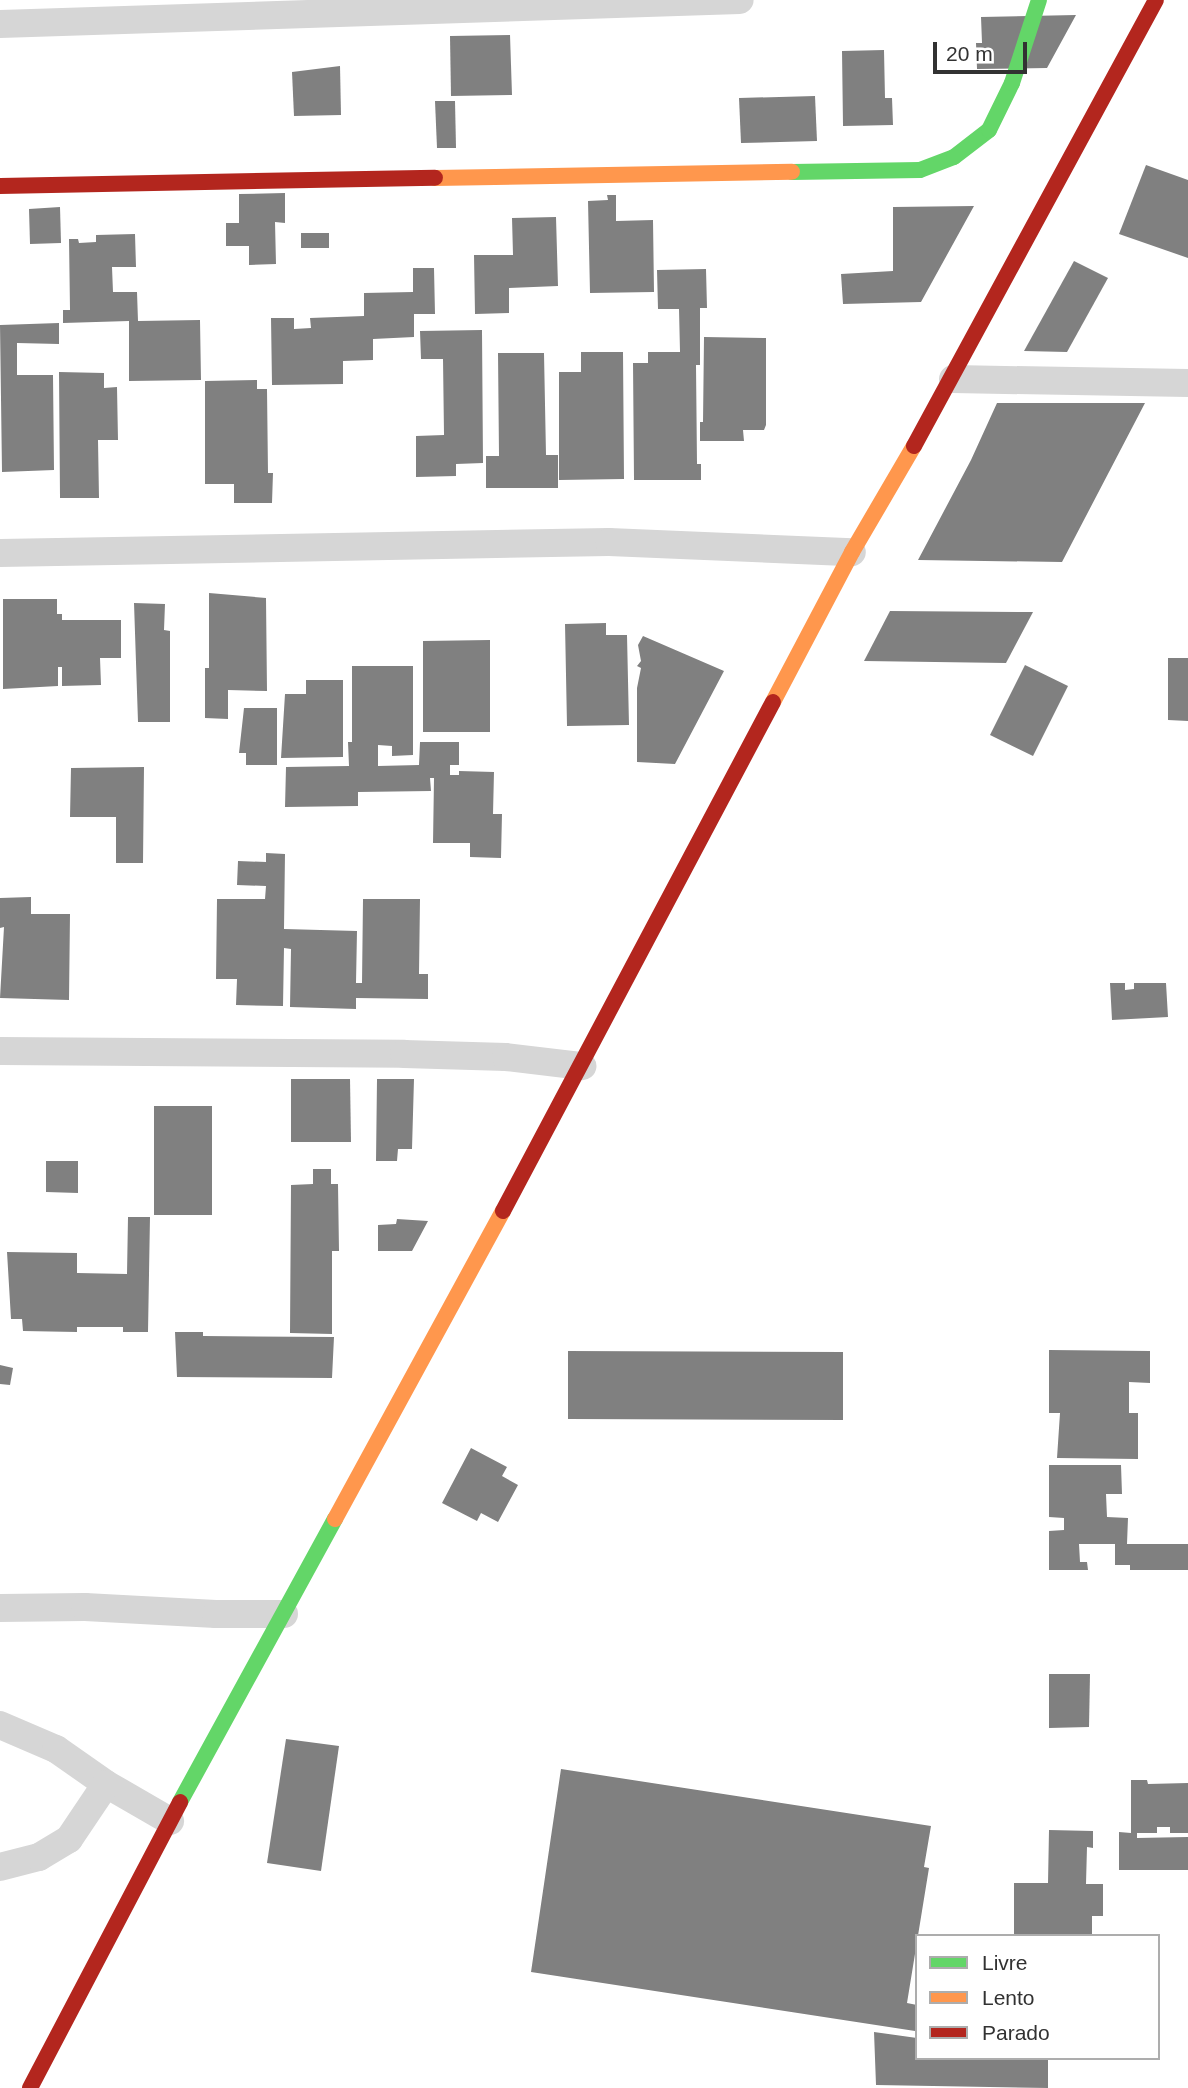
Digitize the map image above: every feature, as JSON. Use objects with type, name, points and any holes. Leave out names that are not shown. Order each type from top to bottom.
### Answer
[{"type":"street","points":[[0,24],[740,0]]},
{"type":"street","points":[[0,187],[920,170],[954,157],[989,130],[1013,83],[1039,0]]},
{"type":"street","points":[[30,2088],[170,1821],[582,1066],[852,552],[953,379],[1156,0]]},
{"type":"street","points":[[953,379],[1188,383]]},
{"type":"street","points":[[0,553],[609,542],[852,552]]},
{"type":"street","points":[[0,1051],[404,1054],[506,1057],[582,1066]]},
{"type":"street","points":[[0,1608],[85,1607],[216,1615],[284,1614]]},
{"type":"street","points":[[0,1725],[56,1749],[106,1784],[170,1821]]},
{"type":"street","points":[[0,1867],[39,1857],[69,1839],[106,1784]]},
{"type":"building","points":[[1076,15],[1047,68],[977,69],[976,43],[982,43],[981,17]]},
{"type":"building","points":[[510,35],[512,95],[451,96],[450,36]]},
{"type":"building","points":[[884,50],[885,98],[892,98],[893,125],[843,126],[842,51]]},
{"type":"building","points":[[340,66],[341,115],[294,116],[292,72]]},
{"type":"building","points":[[815,96],[817,141],[741,143],[739,98]]},
{"type":"building","points":[[435,101],[455,101],[456,148],[437,148]]},
{"type":"building","points":[[1146,165],[1188,180],[1188,258],[1119,234]]},
{"type":"building","points":[[285,193],[285,223],[275,222],[276,264],[249,265],[249,246],[226,246],[226,223],[239,223],[239,194]]},
{"type":"building","points":[[607,195],[616,195],[616,221],[653,220],[654,292],[590,293],[588,201],[608,200]]},
{"type":"building","points":[[974,206],[921,302],[843,304],[841,274],[893,271],[893,207]]},
{"type":"building","points":[[60,207],[61,243],[30,244],[29,209]]},
{"type":"building","points":[[556,217],[558,286],[509,288],[509,313],[475,314],[474,255],[513,255],[512,218]]},
{"type":"building","points":[[301,233],[329,233],[329,248],[301,248]]},
{"type":"building","points":[[135,234],[136,267],[112,267],[113,292],[137,292],[138,321],[200,320],[201,380],[129,381],[129,321],[63,323],[63,310],[70,310],[69,239],[78,239],[79,243],[96,242],[96,235]]},
{"type":"building","points":[[1074,261],[1108,278],[1067,352],[1024,351]]},
{"type":"building","points":[[413,268],[434,268],[435,314],[414,314],[414,337],[373,339],[373,360],[343,361],[343,384],[272,385],[271,318],[294,318],[294,329],[311,328],[310,318],[364,316],[364,293],[413,292]]},
{"type":"building","points":[[706,269],[707,308],[700,308],[700,365],[696,365],[697,464],[701,464],[701,480],[634,480],[633,363],[648,363],[648,352],[680,352],[679,309],[658,309],[657,270]]},
{"type":"building","points":[[59,323],[59,344],[17,343],[17,375],[53,375],[54,470],[2,472],[0,325]]},
{"type":"building","points":[[482,330],[483,463],[456,464],[456,476],[416,477],[416,436],[444,435],[443,359],[421,359],[420,331]]},
{"type":"building","points":[[704,337],[766,338],[766,425],[764,430],[743,430],[744,441],[700,441],[700,422],[703,422]]},
{"type":"building","points":[[581,352],[623,352],[624,479],[559,480],[559,372],[581,372]]},
{"type":"building","points":[[498,353],[544,353],[546,455],[558,455],[558,488],[486,488],[486,456],[499,456]]},
{"type":"building","points":[[59,372],[104,373],[104,388],[117,387],[118,440],[98,440],[99,498],[60,498]]},
{"type":"building","points":[[257,380],[257,389],[267,389],[268,473],[273,473],[272,503],[234,503],[234,484],[205,484],[205,381]]},
{"type":"building","points":[[997,403],[1145,403],[1062,562],[918,560],[971,460]]},
{"type":"building","points":[[209,593],[266,598],[267,691],[228,690],[228,719],[205,718],[205,668],[209,668]]},
{"type":"building","points":[[3,599],[57,599],[57,614],[62,614],[62,620],[121,620],[121,658],[100,658],[101,685],[62,686],[62,667],[58,667],[58,686],[3,689]]},
{"type":"building","points":[[134,603],[165,604],[164,630],[170,631],[170,722],[138,722]]},
{"type":"building","points":[[890,611],[1033,612],[1006,663],[864,661]]},
{"type":"building","points":[[606,623],[606,635],[627,635],[629,725],[567,726],[565,624]]},
{"type":"building","points":[[643,636],[724,671],[675,764],[637,762],[637,688],[641,668],[637,666],[641,661],[638,645]]},
{"type":"building","points":[[490,640],[490,732],[423,732],[423,641]]},
{"type":"building","points":[[1168,658],[1188,658],[1188,721],[1168,720]]},
{"type":"building","points":[[1025,665],[1068,686],[1033,756],[990,735]]},
{"type":"building","points":[[352,666],[413,666],[413,755],[392,756],[392,746],[378,745],[378,766],[419,765],[420,742],[459,742],[459,765],[450,765],[450,775],[459,775],[459,771],[494,772],[493,814],[502,814],[501,858],[470,857],[470,843],[433,843],[434,778],[430,778],[431,791],[358,792],[358,806],[285,807],[286,767],[349,766],[348,742],[352,742]]},
{"type":"building","points":[[306,680],[343,680],[343,757],[281,758],[285,694],[306,694]]},
{"type":"building","points":[[244,708],[277,708],[277,765],[246,765],[246,753],[239,753]]},
{"type":"building","points":[[144,767],[143,863],[116,863],[116,817],[70,817],[71,768]]},
{"type":"building","points":[[266,853],[285,854],[284,929],[357,931],[356,983],[362,983],[363,899],[420,899],[419,974],[428,974],[428,999],[356,998],[356,1009],[290,1007],[291,949],[284,948],[283,1006],[236,1005],[237,979],[216,979],[217,899],[265,899],[266,886],[237,885],[238,861],[266,862]]},
{"type":"building","points":[[31,897],[31,914],[70,914],[69,1000],[0,998],[4,927],[0,928],[0,898]]},
{"type":"building","points":[[1110,983],[1125,983],[1125,990],[1134,989],[1134,983],[1166,983],[1168,1017],[1112,1020]]},
{"type":"building","points":[[291,1079],[350,1079],[351,1142],[291,1142]]},
{"type":"building","points":[[377,1079],[414,1079],[412,1149],[398,1149],[397,1161],[376,1161]]},
{"type":"building","points":[[154,1106],[212,1106],[212,1215],[154,1215]]},
{"type":"building","points":[[46,1161],[78,1161],[78,1193],[46,1192]]},
{"type":"building","points":[[313,1169],[331,1169],[331,1184],[338,1184],[339,1251],[332,1251],[332,1334],[290,1333],[291,1185],[313,1184]]},
{"type":"building","points":[[128,1217],[150,1217],[148,1332],[123,1332],[123,1327],[77,1327],[77,1332],[23,1331],[22,1319],[11,1319],[7,1252],[77,1253],[77,1273],[127,1274]]},
{"type":"building","points":[[397,1219],[428,1221],[412,1251],[378,1251],[378,1225],[396,1224]]},
{"type":"building","points":[[175,1332],[203,1332],[203,1336],[334,1337],[332,1378],[177,1377]]},
{"type":"building","points":[[1049,1350],[1150,1351],[1150,1383],[1129,1382],[1129,1413],[1138,1413],[1138,1459],[1057,1458],[1060,1413],[1049,1413]]},
{"type":"building","points":[[568,1351],[843,1352],[843,1420],[568,1419]]},
{"type":"building","points":[[0,1365],[13,1368],[10,1385],[0,1384]]},
{"type":"building","points":[[471,1448],[507,1467],[502,1476],[518,1485],[498,1522],[481,1513],[477,1521],[442,1503]]},
{"type":"building","points":[[1049,1465],[1121,1465],[1122,1494],[1106,1494],[1107,1517],[1128,1518],[1127,1544],[1188,1544],[1188,1570],[1130,1570],[1130,1565],[1115,1565],[1115,1544],[1079,1544],[1080,1562],[1087,1562],[1088,1570],[1049,1570],[1049,1531],[1064,1530],[1064,1518],[1049,1517]]},
{"type":"building","points":[[1049,1674],[1090,1674],[1089,1727],[1049,1728]]},
{"type":"building","points":[[286,1739],[339,1746],[321,1871],[267,1863]]},
{"type":"building","points":[[561,1769],[931,1826],[924,1867],[929,1868],[918,1934],[915,1934],[915,1954],[907,2003],[915,2005],[915,2031],[531,1972]]},
{"type":"building","points":[[1131,1780],[1147,1780],[1148,1784],[1188,1783],[1188,1833],[1170,1833],[1170,1827],[1157,1827],[1157,1833],[1137,1833],[1137,1838],[1188,1837],[1188,1870],[1119,1870],[1119,1832],[1131,1833]]},
{"type":"building","points":[[1049,1830],[1093,1831],[1093,1848],[1087,1847],[1086,1884],[1103,1884],[1103,1916],[1092,1916],[1092,1934],[1014,1934],[1014,1883],[1048,1883]]},
{"type":"building","points":[[874,2032],[915,2038],[915,2060],[1048,2060],[1048,2088],[876,2085]]},
{"type":"traffic: fast","points":[[792,172],[920,170],[954,157],[989,130],[1012,83],[1039,0]]},
{"type":"traffic: fast","points":[[180,1802],[335,1519]]},
{"type":"traffic: slow","points":[[435,178],[792,172]]},
{"type":"traffic: slow","points":[[773,702],[852,552],[914,446]]},
{"type":"traffic: slow","points":[[335,1519],[503,1211]]},
{"type":"traffic: jam","points":[[914,446],[1156,0]]},
{"type":"traffic: jam","points":[[0,186],[435,178]]},
{"type":"traffic: jam","points":[[503,1211],[773,702]]},
{"type":"traffic: jam","points":[[30,2088],[180,1802]]}]
